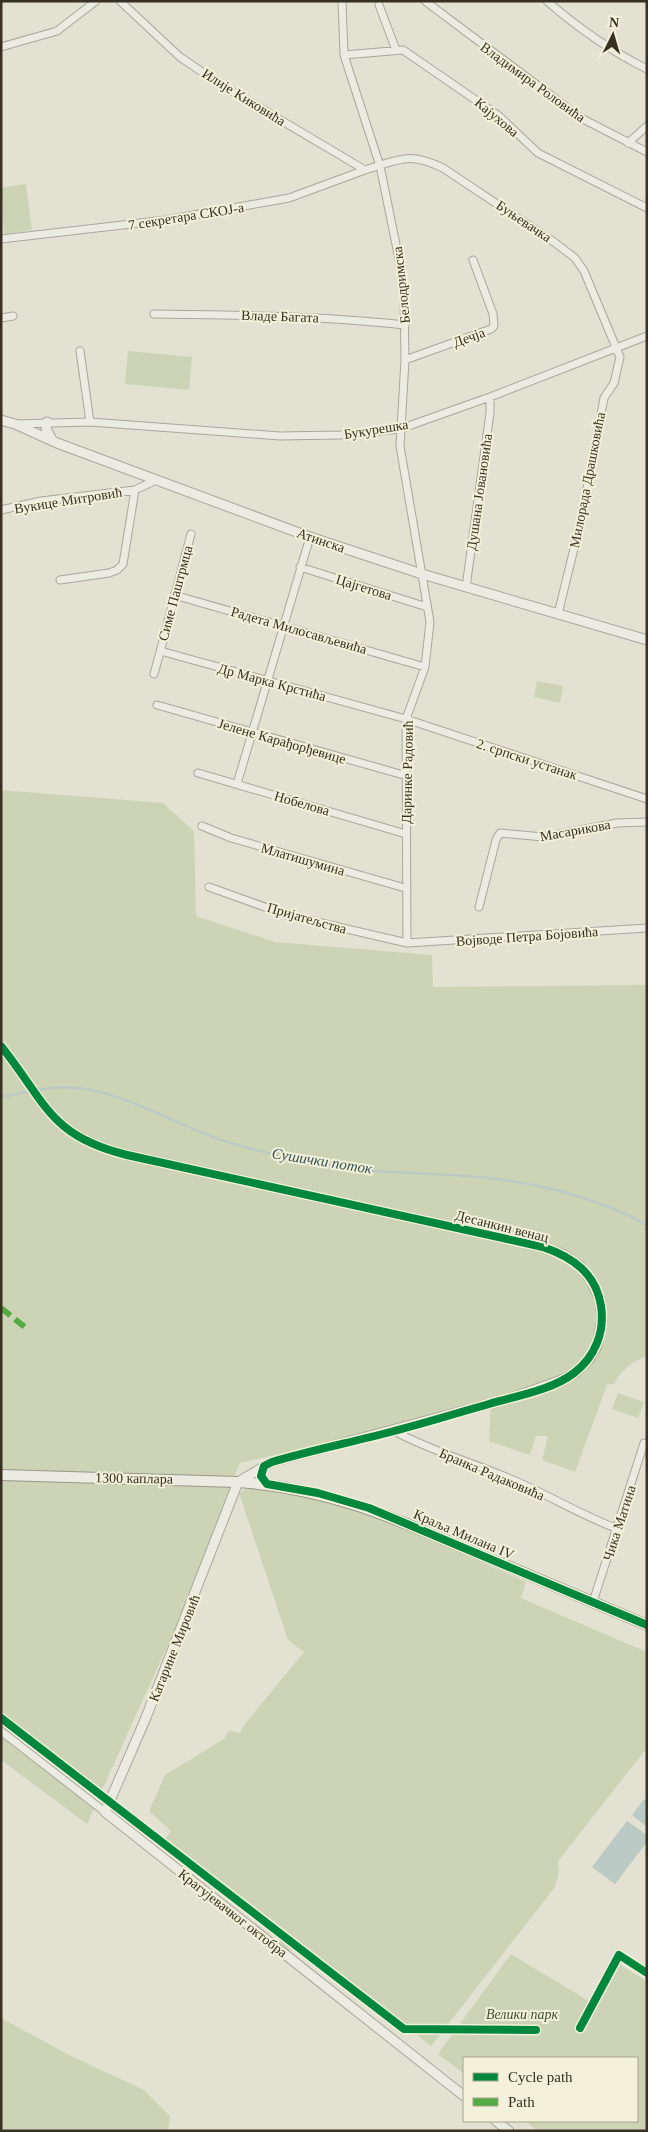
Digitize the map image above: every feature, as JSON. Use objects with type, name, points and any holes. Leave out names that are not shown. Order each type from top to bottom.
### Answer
[{"type":"main road","name":"1300 каплара","points":[[1,1475],[267,1484]]},
{"type":"main road","name":"Краља Милана IV","points":[[267,1484],[318,1493],[370,1508],[647,1625]]},
{"type":"street","points":[[1,48],[57,30],[96,1]]},
{"type":"street","name":"Илије Киковића","points":[[120,1],[180,57],[220,84],[365,170]]},
{"type":"street","name":"Белодримска","points":[[342,1],[344,54],[380,166],[402,269],[406,325],[400,428],[402,463],[422,574]]},
{"type":"street","name":"Владимира Роловића","points":[[425,1],[581,118],[628,144],[647,152]]},
{"type":"street","points":[[547,1],[588,33],[628,60],[647,69]]},
{"type":"street","points":[[379,6],[396,50]]},
{"type":"street","name":"Кајухова","points":[[344,54],[403,50],[462,88],[499,116],[538,154],[647,208]]},
{"type":"street","points":[[628,144],[647,126]]},
{"type":"street","name":"Буњевачка","points":[[380,166],[403,158],[424,159],[443,168],[575,258],[584,270],[617,348]]},
{"type":"street","points":[[365,170],[380,166]]},
{"type":"street","name":"7 секретара СКОЈ-а","points":[[1,239],[166,220],[289,198],[365,170]]},
{"type":"street","name":"Дечја","points":[[405,360],[491,329],[494,326],[494,318],[473,260]]},
{"type":"street","name":"Владе Багата","points":[[154,314],[292,316],[406,325]]},
{"type":"street","points":[[1,318],[14,316]]},
{"type":"street","name":"Букурешка","points":[[15,424],[90,422],[280,436],[340,435],[400,428],[490,397],[647,336]]},
{"type":"street","name":"Милорада Драшковића","points":[[558,614],[581,520],[602,406],[616,374],[620,357],[617,348]]},
{"type":"street","points":[[80,351],[90,422]]},
{"type":"street","name":"Душана Јовановића","points":[[466,587],[490,413],[490,397]]},
{"type":"street","name":"Атинска","points":[[1,420],[310,537],[422,574],[647,640]]},
{"type":"street","points":[[47,422],[46,429],[53,441]]},
{"type":"street","name":"Вукице Митровић","points":[[1,510],[41,501],[135,490],[156,480]]},
{"type":"street","name":"Вукице Митровић","points":[[60,580],[109,573],[117,570],[123,564],[135,490]]},
{"type":"street","name":"Симе Паштрмца","points":[[160,652],[191,534]]},
{"type":"street","points":[[237,784],[310,537]]},
{"type":"street","name":"Цајгетова","points":[[300,567],[428,607]]},
{"type":"street","name":"Даринке Радовић","points":[[407,943],[405,888],[406,719],[425,667],[430,622],[422,574]]},
{"type":"street","name":"Радета Милосављевића","points":[[174,595],[425,667]]},
{"type":"street","points":[[154,674],[160,652]]},
{"type":"street","name":"Др Марка Крстића","points":[[160,652],[406,719]]},
{"type":"street","name":"Јелене Карађорђевице","points":[[157,705],[407,776]]},
{"type":"street","name":"2. српски устанак","points":[[406,719],[647,799]]},
{"type":"street","name":"Нобелова","points":[[198,772],[406,834]]},
{"type":"street","name":"Масарикова","points":[[479,907],[496,840],[503,832],[543,837],[617,822],[647,822]]},
{"type":"street","name":"Млатишумина","points":[[202,826],[231,838],[405,888]]},
{"type":"street","name":"Пријатељства","points":[[209,888],[287,915],[407,943]]},
{"type":"street","name":"Војводе Петра Бојовића","points":[[407,943],[647,928]]},
{"type":"street","name":"Десанкин венац","points":[[1,1046],[38,1098],[66,1130],[104,1149],[543,1247],[564,1255],[583,1270],[598,1295],[602,1311],[601,1326],[593,1353],[575,1372],[562,1380],[394,1431],[281,1460],[264,1466],[238,1482]]},
{"type":"street","name":"Бранка Радаковића","points":[[394,1431],[413,1441],[520,1483],[587,1517],[618,1529]]},
{"type":"street","name":"Чика Матина","points":[[593,1602],[618,1529],[644,1443]]},
{"type":"street","points":[[264,1466],[261,1476],[267,1484]]},
{"type":"street","name":"Катарине Мировић","points":[[105,1812],[148,1711],[238,1482]]},
{"type":"street","name":"Крагујевачког октобра","points":[[1,1731],[463,2095]]},
{"type":"street","points":[[497,2122],[509,2131]]},
{"type":"green space","points":[[26,184],[32,230],[4,234],[1,188]]},
{"type":"green space","points":[[128,351],[192,357],[189,390],[125,384]]},
{"type":"green space","points":[[537,681],[563,686],[560,703],[534,697]]},
{"type":"green space","points":[[1,790],[163,803],[194,831],[196,916],[275,942],[432,955],[433,987],[647,985],[647,1356],[628,1367],[620,1374],[614,1384],[607,1385],[575,1472],[542,1460],[548,1436],[536,1436],[530,1455],[489,1441],[491,1404],[281,1460],[275,1455],[240,1463],[231,1483],[241,1484],[102,1790],[16,1725],[8,1736],[97,1802],[87,1824],[1,1760]]},
{"type":"green space","points":[[618,1393],[644,1402],[638,1418],[612,1409]]},
{"type":"green space","points":[[247,1488],[287,1492],[323,1500],[412,1531],[526,1582],[521,1598],[647,1652],[647,1748],[558,1861],[559,1872],[555,1887],[431,2046],[305,1949],[287,1951],[278,1940],[278,1930],[268,1920],[164,1840],[171,1831],[149,1811],[165,1775],[224,1739],[229,1731],[240,1733],[244,1725],[304,1652],[288,1640],[239,1493]]},
{"type":"green space","name":"Велики парк","points":[[511,1954],[597,2006],[620,1965],[647,1981],[647,2131],[538,2131],[526,2122],[638,2122],[638,2057],[463,2057],[463,2073],[438,2054]]},
{"type":"green space","points":[[1,2018],[73,2057],[144,2090],[170,2116],[168,2131],[1,2131]]},
{"type":"shaded area","points":[[644,1799],[647,1801],[647,1827],[632,1815]]},
{"type":"shaded area","points":[[627,1821],[647,1835],[647,1842],[615,1884],[592,1867]]},
{"type":"waterway","name":"Сушички поток","points":[[37,1090],[62,1087],[87,1089],[112,1095],[231,1143],[306,1162],[367,1170],[489,1178],[535,1185],[582,1197],[626,1214],[647,1225]]},
{"type":"waterway","name":"Сушички поток","points":[[1,1097],[32,1091]]},
{"type":"marked path","points":[[1,1308],[26,1328]]},
{"type":"cycle path","points":[[1,1046],[52,1114],[65,1127],[81,1138],[101,1147],[127,1155],[543,1247],[564,1256],[581,1268],[594,1284],[598,1294],[602,1316],[600,1334],[588,1359],[565,1379],[545,1388],[406,1428],[272,1462],[264,1466],[261,1476],[267,1484],[318,1493],[369,1508],[647,1625]]},
{"type":"cycle path","points":[[1,1718],[404,2029],[536,2030]]},
{"type":"cycle path","points":[[580,2028],[619,1955],[647,1973]]}]
